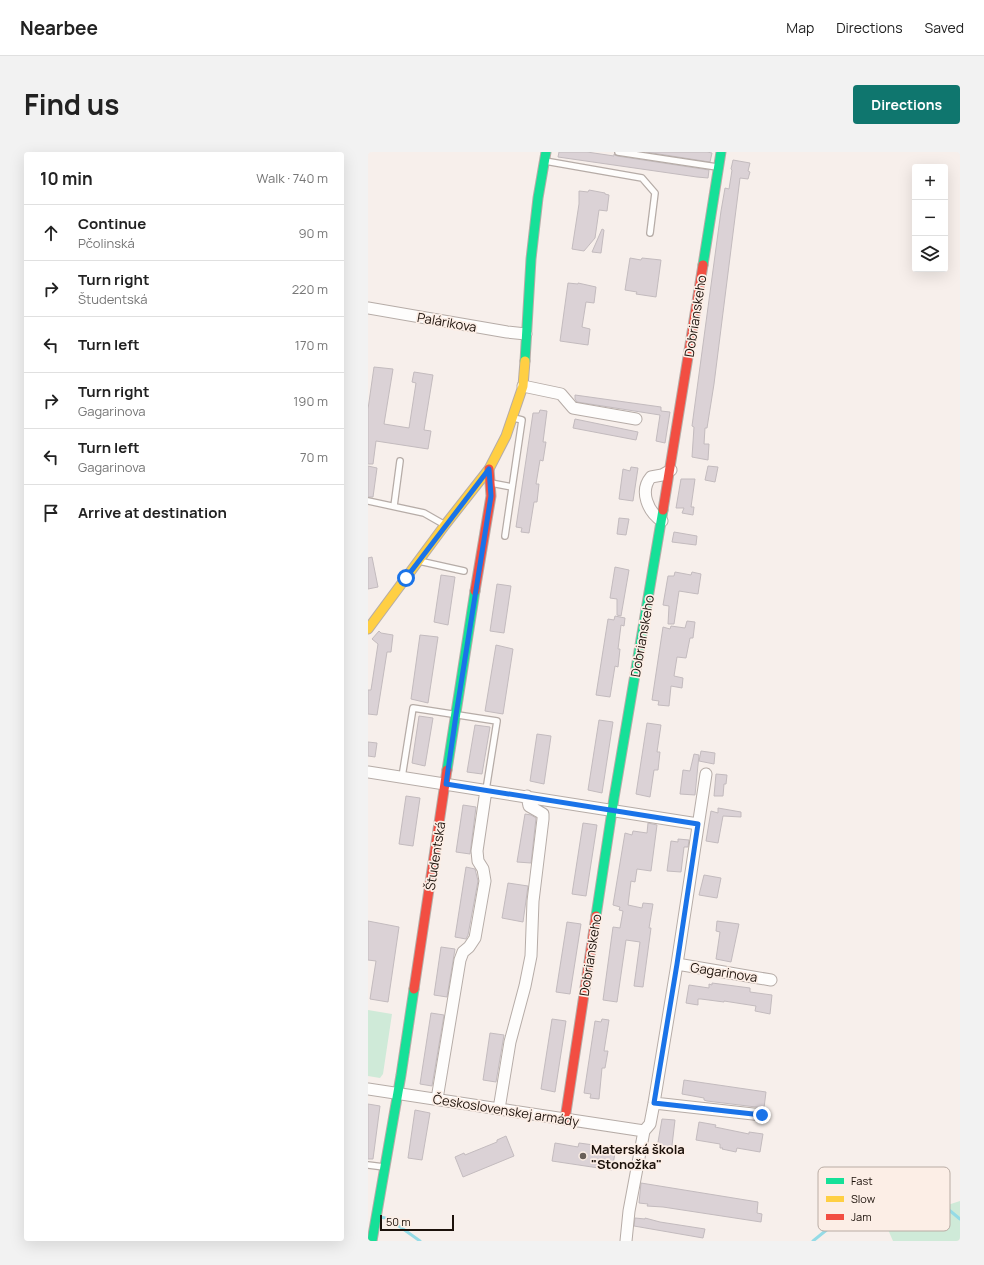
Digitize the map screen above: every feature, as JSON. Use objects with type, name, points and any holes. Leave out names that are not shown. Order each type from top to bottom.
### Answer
[{"type":"street","name":"Dobrianskeho","points":[[565,1119],[612,810],[671,470],[721,152]]},
{"type":"street","points":[[368,629],[489,469],[506,436],[523,386],[532,251],[538,198],[545,156]]},
{"type":"street","name":"Palárikova","points":[[368,308],[526,334]]},
{"type":"street","points":[[523,386],[561,394],[573,408],[636,419]]},
{"type":"street","name":"Študentská","points":[[372,1241],[398,1093],[491,496],[489,469]]},
{"type":"street","points":[[662,521],[654,516],[646,499],[646,483],[651,477],[662,475],[671,470]]},
{"type":"street","points":[[368,772],[698,824]]},
{"type":"street","name":"Gagarinova","points":[[626,1241],[644,1131],[650,1124],[654,1103],[706,774]]},
{"type":"street","points":[[437,1099],[460,960],[463,952],[469,947],[475,938],[485,881],[483,869],[478,861],[478,851],[486,790]]},
{"type":"street","points":[[499,1109],[510,1042],[525,986],[531,956],[533,901],[543,814],[529,806],[527,796]]},
{"type":"street","name":"Gagarinova","points":[[677,964],[771,980]]},
{"type":"street","name":"Československej armády","points":[[368,1088],[644,1131]]},
{"type":"street","points":[[654,1103],[762,1115]]},
{"type":"lane","points":[[618,152],[719,167]]},
{"type":"lane","points":[[545,156],[642,178],[655,193],[650,232]]},
{"type":"lane","points":[[505,536],[522,420],[513,417]]},
{"type":"lane","points":[[394,506],[400,461]]},
{"type":"lane","points":[[490,483],[512,487]]},
{"type":"lane","points":[[368,501],[424,512],[445,526]]},
{"type":"lane","points":[[418,561],[464,571]]},
{"type":"lane","points":[[402,777],[413,708],[456,714],[497,721],[486,790]]},
{"type":"lane","points":[[368,1164],[384,1167]]},
{"type":"green space","points":[[368,1010],[392,1014],[383,1074],[380,1078],[368,1076]]},
{"type":"green space","points":[[960,1201],[960,1241],[893,1241],[889,1231],[950,1231],[950,1204]]},
{"type":"building","points":[[559,152],[587,152],[614,156],[614,154],[617,156],[709,170],[708,178],[558,157]]},
{"type":"building","points":[[646,152],[707,152],[712,153],[710,162]]},
{"type":"building","points":[[733,160],[750,163],[748,171],[750,172],[748,179],[740,178],[714,384],[707,428],[705,428],[704,444],[709,444],[708,460],[692,457],[694,427],[692,426],[721,211],[725,188],[729,189]]},
{"type":"building","points":[[589,190],[609,195],[607,211],[599,210],[595,238],[584,251],[572,249],[579,204],[579,191],[588,192]]},
{"type":"building","points":[[602,229],[604,230],[601,253],[592,252]]},
{"type":"building","points":[[630,258],[641,260],[642,258],[661,260],[656,297],[636,294],[637,292],[625,290]]},
{"type":"building","points":[[568,283],[578,283],[596,287],[594,303],[586,302],[582,327],[590,329],[588,345],[560,341]]},
{"type":"building","points":[[374,367],[393,369],[384,424],[409,428],[416,383],[412,382],[414,372],[433,375],[424,430],[431,431],[428,449],[376,441],[373,464],[368,464],[368,409]]},
{"type":"building","points":[[575,395],[661,407],[661,411],[670,412],[665,443],[656,441],[660,415],[577,402]]},
{"type":"building","points":[[540,410],[547,411],[543,442],[546,442],[543,461],[540,460],[536,484],[539,484],[537,502],[534,502],[529,533],[521,532],[522,528],[516,527],[533,413],[539,413]]},
{"type":"building","points":[[575,419],[638,432],[636,440],[573,428]]},
{"type":"building","points":[[368,466],[377,468],[373,497],[368,497]]},
{"type":"building","points":[[708,466],[718,467],[715,482],[705,480]]},
{"type":"building","points":[[631,467],[638,468],[633,501],[619,499],[623,469],[630,471]]},
{"type":"building","points":[[681,479],[695,479],[691,507],[694,507],[693,515],[682,513],[684,508],[676,508]]},
{"type":"building","points":[[619,518],[629,519],[626,535],[617,534]]},
{"type":"building","points":[[674,532],[697,536],[696,545],[672,542]]},
{"type":"building","points":[[372,557],[378,587],[368,589],[368,558]]},
{"type":"building","points":[[615,567],[629,570],[621,616],[617,615],[617,599],[610,598]]},
{"type":"building","points":[[675,572],[691,575],[692,572],[701,574],[698,594],[679,591],[674,624],[668,624],[669,606],[663,605],[668,576],[674,576]]},
{"type":"building","points":[[441,575],[455,577],[448,625],[434,622]]},
{"type":"building","points":[[497,584],[511,586],[504,633],[490,631]]},
{"type":"building","points":[[615,616],[625,618],[624,626],[621,625],[618,649],[620,649],[618,667],[615,666],[610,697],[596,695],[608,619],[614,620]]},
{"type":"building","points":[[687,621],[695,622],[693,638],[690,638],[686,658],[677,657],[674,676],[683,678],[682,688],[671,686],[669,706],[658,705],[659,701],[652,700],[663,627],[670,629],[671,626],[685,628]]},
{"type":"building","points":[[379,631],[381,633],[393,635],[391,652],[387,652],[377,715],[368,714],[368,690],[371,690],[378,644],[372,639]]},
{"type":"building","points":[[420,635],[438,637],[428,703],[411,699]]},
{"type":"building","points":[[496,645],[513,649],[503,714],[485,711]]},
{"type":"building","points":[[419,716],[433,718],[425,766],[412,763]]},
{"type":"building","points":[[599,720],[613,722],[602,793],[588,790]]},
{"type":"building","points":[[647,723],[661,725],[657,752],[660,752],[658,770],[654,770],[650,797],[636,794]]},
{"type":"building","points":[[475,725],[490,727],[482,774],[467,772]]},
{"type":"building","points":[[537,734],[551,736],[544,784],[530,781]]},
{"type":"building","points":[[368,742],[377,743],[375,757],[368,756]]},
{"type":"building","points":[[701,751],[715,753],[714,764],[699,761]]},
{"type":"building","points":[[694,754],[699,755],[695,795],[680,794],[683,770],[690,771]]},
{"type":"building","points":[[716,774],[727,775],[726,784],[724,784],[723,796],[714,796]]},
{"type":"building","points":[[406,796],[420,798],[413,846],[399,844]]},
{"type":"building","points":[[463,805],[476,807],[470,854],[456,852]]},
{"type":"building","points":[[718,808],[741,812],[741,817],[723,816],[718,843],[706,841],[711,811],[718,813]]},
{"type":"building","points":[[525,814],[536,818],[531,863],[517,862]]},
{"type":"building","points":[[583,823],[597,825],[586,896],[572,894]]},
{"type":"building","points":[[648,823],[657,825],[651,871],[637,869],[635,882],[631,881],[628,905],[642,908],[643,903],[653,904],[643,987],[634,986],[640,942],[626,940],[617,1002],[603,1000],[613,927],[620,928],[623,911],[619,910],[620,907],[613,905],[625,833],[632,835],[633,831],[647,833]]},
{"type":"building","points":[[678,839],[689,840],[688,847],[684,847],[681,872],[667,871],[671,841],[678,842]]},
{"type":"building","points":[[466,867],[475,869],[478,881],[466,939],[455,937]]},
{"type":"building","points":[[704,875],[721,878],[717,898],[699,895]]},
{"type":"building","points":[[508,883],[528,886],[523,922],[502,918]]},
{"type":"building","points":[[368,921],[399,927],[388,1002],[370,999],[376,961],[368,960]]},
{"type":"building","points":[[717,921],[739,924],[731,962],[716,959],[720,932],[716,931]]},
{"type":"building","points":[[567,922],[581,924],[570,994],[556,992]]},
{"type":"building","points":[[441,947],[455,949],[447,997],[434,995]]},
{"type":"building","points":[[712,983],[750,988],[750,992],[772,995],[770,1014],[755,1011],[756,1006],[724,1001],[698,999],[698,1005],[686,1003],[689,985],[709,988],[709,984],[712,985]]},
{"type":"building","points":[[431,1013],[444,1015],[432,1086],[420,1084]]},
{"type":"building","points":[[552,1019],[566,1021],[555,1092],[541,1089]]},
{"type":"building","points":[[602,1019],[609,1020],[604,1051],[608,1051],[605,1068],[602,1068],[599,1099],[590,1098],[591,1094],[584,1093],[595,1021],[601,1022]]},
{"type":"building","points":[[490,1033],[504,1035],[496,1082],[483,1080]]},
{"type":"building","points":[[684,1080],[766,1092],[764,1108],[707,1101],[704,1100],[704,1098],[682,1094]]},
{"type":"building","points":[[368,1104],[380,1106],[373,1159],[368,1159]]},
{"type":"building","points":[[415,1110],[430,1113],[422,1160],[408,1158]]},
{"type":"building","points":[[662,1119],[675,1120],[671,1154],[663,1153],[663,1149],[657,1148]]},
{"type":"building","points":[[699,1122],[749,1134],[749,1132],[763,1134],[760,1152],[737,1148],[736,1152],[720,1148],[720,1144],[696,1140]]},
{"type":"building","points":[[506,1136],[514,1156],[463,1177],[455,1157],[464,1153],[465,1155],[497,1142],[497,1140]]},
{"type":"building","points":[[555,1143],[578,1147],[579,1143],[594,1145],[593,1150],[615,1153],[612,1170],[552,1161]]},
{"type":"building","points":[[641,1183],[758,1202],[757,1213],[762,1214],[761,1222],[663,1207],[647,1206],[648,1204],[639,1203]]},
{"type":"building","points":[[635,1218],[645,1218],[660,1222],[705,1229],[703,1238],[634,1226]]},
{"type":"waterway","points":[[950,1211],[960,1219]]},
{"type":"waterway","points":[[381,1217],[389,1219],[420,1241]]},
{"type":"waterway","points":[[813,1241],[825,1231]]},
{"type":"traffic: fast","points":[[525,361],[531,259],[538,198],[546,152]]},
{"type":"traffic: fast","points":[[703,265],[721,152]]},
{"type":"traffic: fast","points":[[596,916],[614,798],[663,510]]},
{"type":"traffic: fast","points":[[447,770],[475,591]]},
{"type":"traffic: fast","points":[[372,1241],[401,1075],[414,989]]},
{"type":"traffic: slow","points":[[368,629],[445,525],[489,469],[506,436],[523,386],[525,361]]},
{"type":"traffic: jam","points":[[663,510],[703,265]]},
{"type":"traffic: jam","points":[[475,591],[491,496],[489,469]]},
{"type":"traffic: jam","points":[[414,989],[447,770]]},
{"type":"traffic: jam","points":[[565,1119],[596,916]]},
{"type":"place","name":"Materská škola \"Stonožka\"","points":[[583,1156]]},
{"type":"route","points":[[406,578],[489,469],[491,496],[446,784],[698,824],[654,1103],[762,1115]]}]
